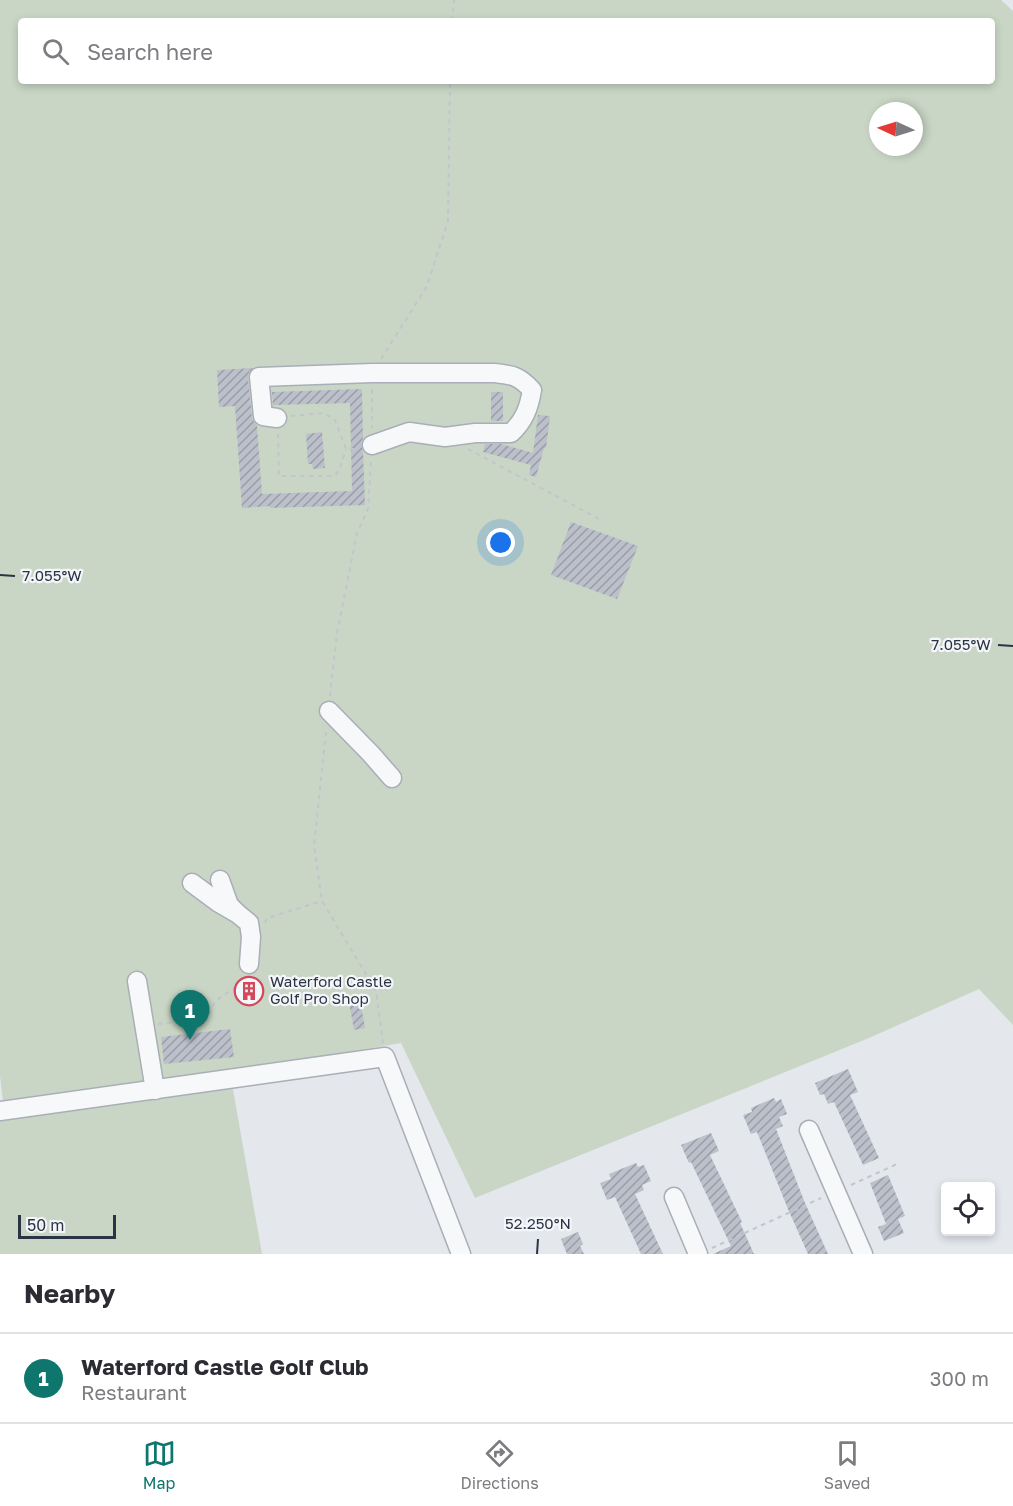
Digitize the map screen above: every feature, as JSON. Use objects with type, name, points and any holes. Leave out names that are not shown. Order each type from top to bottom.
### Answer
[{"type":"street","points":[[277,418],[263,416],[259,377],[372,373],[503,374],[512,375],[523,381],[532,390],[525,417],[511,433],[475,433],[445,437],[409,432],[372,445]]},
{"type":"street","points":[[329,711],[392,778]]},
{"type":"street","points":[[220,880],[229,905],[238,914]]},
{"type":"street","points":[[192,883],[249,922],[249,964]]},
{"type":"street","points":[[137,981],[155,1090]]},
{"type":"street","points":[[0,1111],[385,1057],[461,1254]]},
{"type":"street","points":[[809,1130],[863,1254]]},
{"type":"street","points":[[674,1197],[704,1252]]},
{"type":"path","points":[[452,18],[454,0]]},
{"type":"path","points":[[385,1057],[375,991],[322,901],[314,846],[337,633],[357,533],[368,509],[372,445],[372,373],[427,286],[448,221],[450,84]]},
{"type":"path","points":[[324,413],[335,420],[346,449],[335,476],[279,476],[277,418],[324,413]]},
{"type":"path","points":[[346,449],[363,449],[372,445]]},
{"type":"path","points":[[466,448],[603,520]]},
{"type":"path","points":[[704,1252],[897,1164]]},
{"type":"green space","points":[[0,0],[1001,0],[1013,11],[1013,1025],[979,989],[869,1038],[475,1198],[401,1043],[237,1071],[232,1084],[262,1254],[0,1254],[0,1111],[3,1102],[0,1076]]},
{"type":"building","points":[[253,368],[248,378],[252,417],[257,426],[262,494],[352,491],[350,403],[273,405],[272,392],[362,389],[363,438],[361,444],[365,505],[242,508],[235,406],[219,407],[217,370]]},
{"type":"building","points":[[491,392],[503,392],[503,421],[491,421]]},
{"type":"building","points":[[538,415],[550,416],[546,448],[544,448],[536,477],[529,475],[531,465],[483,452],[485,444],[501,444],[533,453]]},
{"type":"building","points":[[322,432],[325,468],[313,469],[312,464],[308,464],[306,434]]},
{"type":"building","points":[[571,522],[638,546],[617,599],[551,575]]},
{"type":"building","name":"Waterford Castle Golf Pro Shop","points":[[248,980],[258,984],[249,1003],[240,998]]},
{"type":"building","points":[[360,1000],[365,1028],[354,1030],[349,1002]]},
{"type":"building","points":[[230,1029],[234,1057],[164,1064],[161,1037]]},
{"type":"building","points":[[848,1069],[858,1092],[850,1095],[879,1158],[863,1165],[834,1102],[828,1104],[824,1094],[820,1095],[815,1083]]},
{"type":"building","points":[[774,1098],[776,1102],[781,1099],[787,1114],[779,1117],[783,1126],[776,1129],[828,1254],[808,1254],[757,1132],[751,1134],[743,1115],[752,1112],[751,1108]]},
{"type":"building","points":[[711,1133],[719,1151],[710,1155],[742,1222],[740,1223],[754,1254],[713,1254],[731,1246],[681,1145]]},
{"type":"building","points":[[636,1163],[638,1167],[644,1165],[651,1181],[642,1185],[644,1190],[635,1194],[663,1254],[641,1254],[615,1197],[607,1200],[600,1183],[611,1179],[609,1174]]},
{"type":"building","points":[[888,1175],[905,1216],[898,1219],[904,1233],[884,1241],[878,1227],[886,1224],[870,1183]]},
{"type":"building","points":[[578,1232],[584,1254],[567,1254],[561,1239]]},
{"type":"place","name":"Waterford Castle Golf Pro Shop","points":[[249,991]]},
{"type":"place","name":"Waterford Castle Golf Club","points":[[190,1040]]}]
